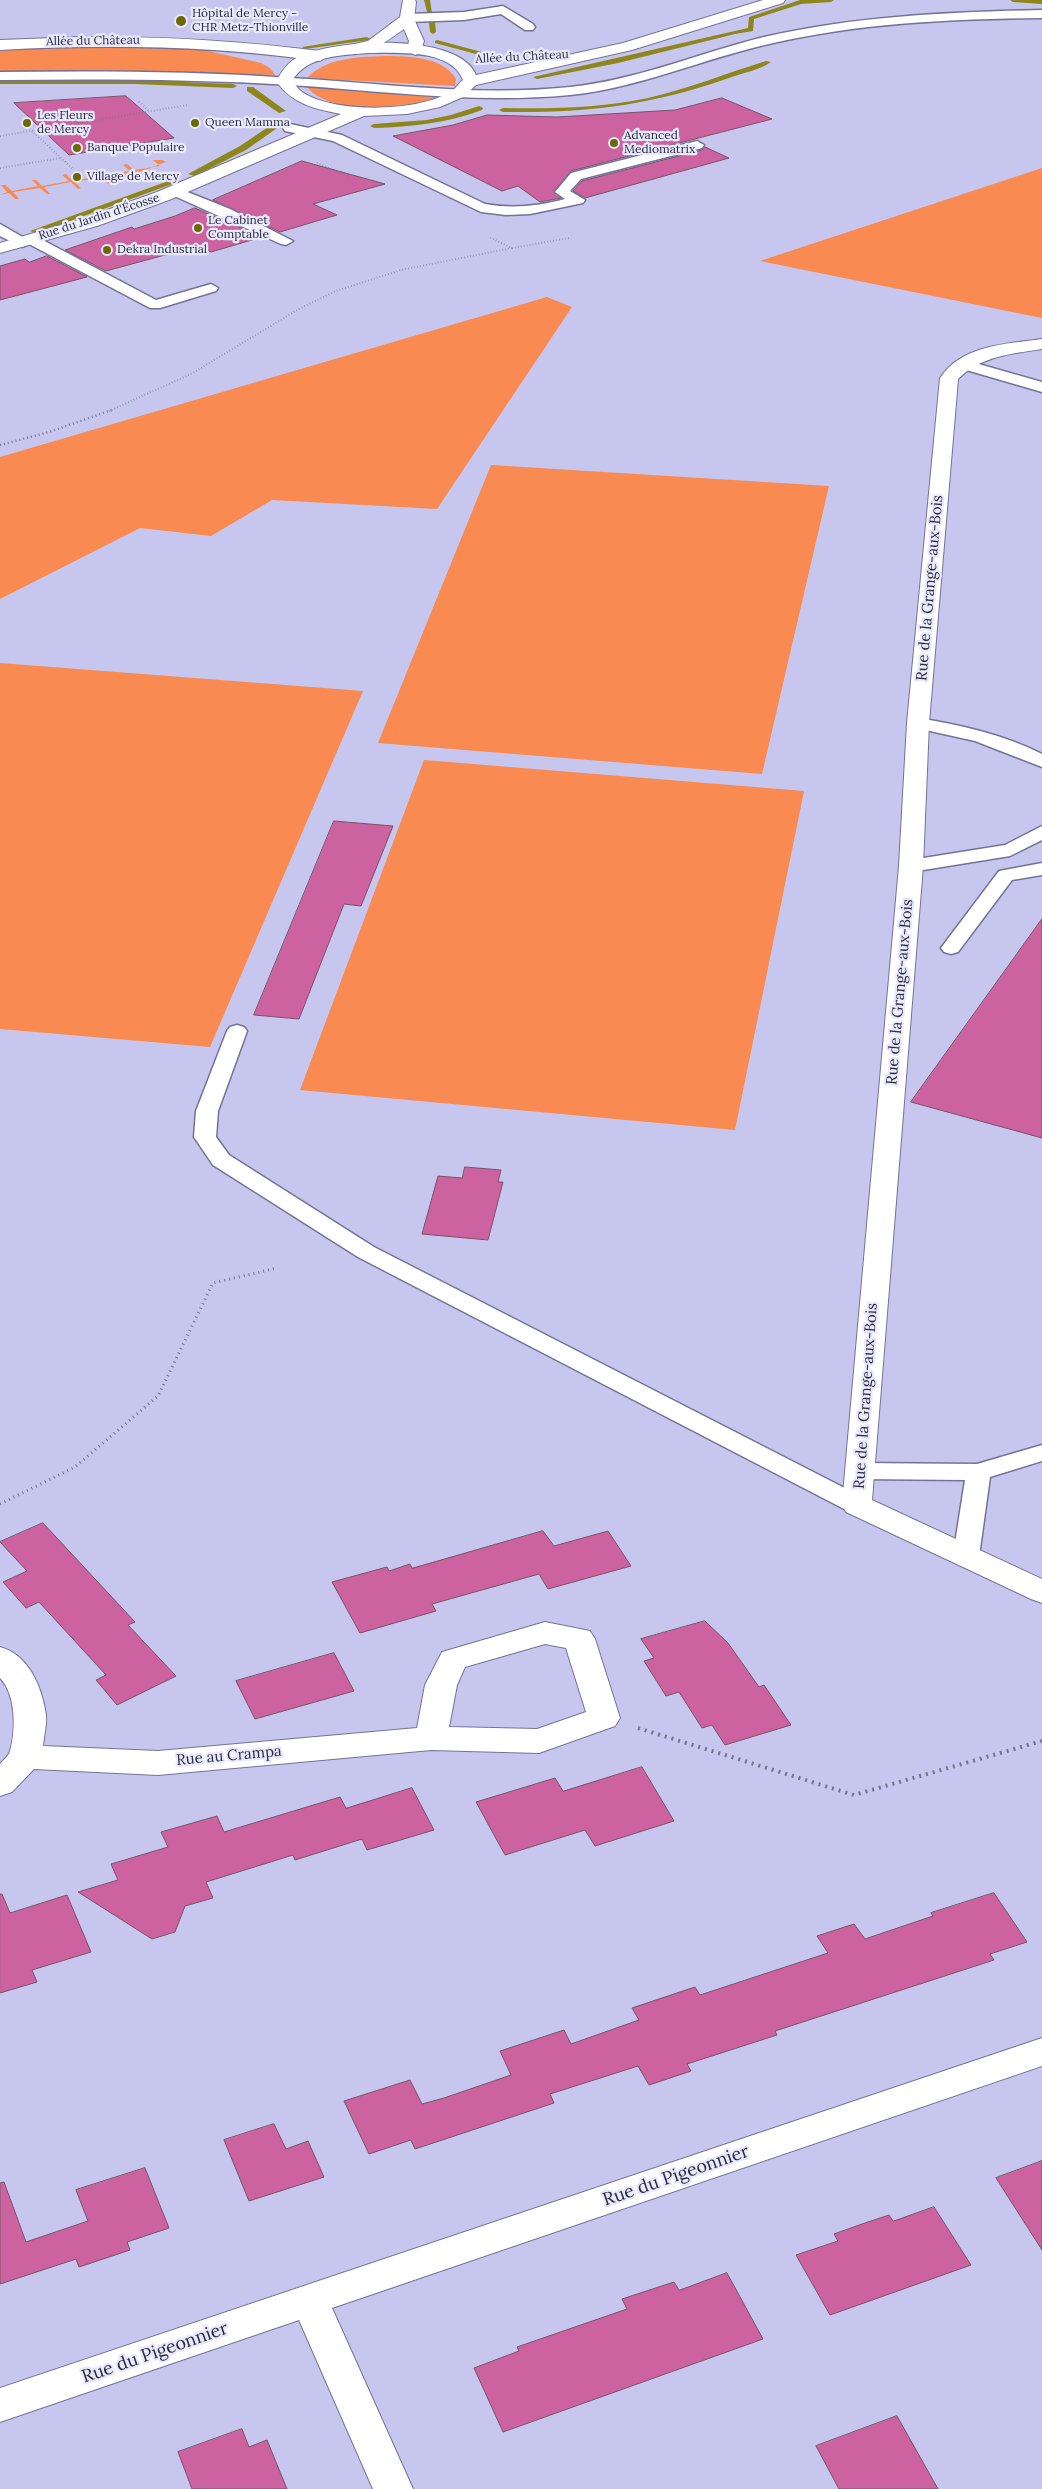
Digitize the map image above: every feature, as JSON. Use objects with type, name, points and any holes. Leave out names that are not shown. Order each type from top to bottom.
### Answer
[{"type":"street","points":[[409,0],[408,18],[418,43],[415,50]]},
{"type":"street","name":"Allée du Château","points":[[735,12],[749,0]]},
{"type":"street","name":"Allée du Château","points":[[362,111],[417,108],[443,102],[466,87],[662,37],[735,12],[778,0]]},
{"type":"street","points":[[362,111],[341,109],[306,101],[294,95],[287,88],[286,77],[300,63],[320,56],[373,44],[408,18]]},
{"type":"street","name":"Allée du Château","points":[[0,45],[116,40],[186,41],[239,45],[320,56]]},
{"type":"street","name":"Allée du Château","points":[[186,41],[262,60],[286,77]]},
{"type":"street","points":[[347,50],[385,48],[415,50],[446,57],[466,68],[470,75],[466,87]]},
{"type":"street","name":"Allée du Château","points":[[497,60],[597,53]]},
{"type":"street","name":"Allée du Château","points":[[446,57],[481,60]]},
{"type":"street","name":"Rue du Jardin d'Écosse","points":[[225,171],[299,121],[306,101]]},
{"type":"street","name":"Rue du Jardin d'Écosse","points":[[0,248],[27,241],[175,192],[362,111]]},
{"type":"street","points":[[961,364],[986,354],[1042,344]]},
{"type":"street","name":"Rue de la Grange-aux-Bois","points":[[961,364],[949,378],[918,723],[911,866],[857,1505],[1042,1592]]},
{"type":"street","points":[[431,1738],[441,1685],[453,1660],[545,1633],[580,1639],[604,1718]]},
{"type":"street","points":[[0,1658],[20,1679],[30,1716],[26,1757],[0,1784]]},
{"type":"street","name":"Rue au Crampa","points":[[26,1757],[158,1763],[431,1738],[539,1741],[604,1718]]},
{"type":"street","name":"Rue du Pigeonnier","points":[[0,2405],[1042,2052]]},
{"type":"street","points":[[310,2301],[393,2489]]},
{"type":"lane","points":[[464,5],[477,14]]},
{"type":"lane","points":[[408,18],[477,14],[504,10],[529,27]]},
{"type":"lane","points":[[0,76],[286,77],[466,87],[514,94],[570,91],[617,84],[802,32],[853,25],[959,16],[1042,14]]},
{"type":"lane","points":[[290,128],[337,138],[481,208],[497,212],[542,210],[578,200],[562,192],[576,176],[697,144]]},
{"type":"lane","points":[[175,192],[195,198],[286,241]]},
{"type":"lane","points":[[0,228],[6,234],[27,241],[155,305],[211,288]]},
{"type":"lane","points":[[961,364],[1042,387]]},
{"type":"lane","points":[[918,723],[959,730],[1017,750],[1042,761]]},
{"type":"lane","points":[[911,866],[1010,850],[1042,832]]},
{"type":"lane","points":[[951,948],[1006,875],[1042,869]]},
{"type":"lane","points":[[237,1031],[207,1111],[205,1137],[221,1160],[366,1252],[857,1505]]},
{"type":"lane","points":[[859,1471],[978,1472],[1042,1453]]},
{"type":"lane","points":[[966,1556],[978,1472]]},
{"type":"path","points":[[0,136],[192,104]]},
{"type":"path","points":[[32,131],[73,169]]},
{"type":"path","points":[[280,148],[350,176]]},
{"type":"path","points":[[0,168],[61,158]]},
{"type":"path","points":[[487,236],[512,248]]},
{"type":"path","points":[[0,445],[60,428],[131,403],[190,374],[334,292],[366,280],[512,248],[570,238]]},
{"type":"path","points":[[0,1504],[75,1467],[158,1396],[213,1283],[277,1268]]},
{"type":"path","points":[[604,1718],[854,1795],[1042,1741]]},
{"type":"shaded area","points":[[69,44],[195,48],[261,63],[270,68],[275,75],[118,71],[0,72],[0,49]]},
{"type":"shaded area","points":[[383,56],[413,57],[434,62],[450,71],[456,79],[455,86],[307,78],[323,66],[342,60]]},
{"type":"shaded area","points":[[307,87],[441,96],[410,104],[371,107],[352,106],[334,103],[319,96]]},
{"type":"shaded area","points":[[153,160],[166,162],[159,165]]},
{"type":"shaded area","points":[[127,164],[134,170],[152,167],[108,184],[101,177],[75,182],[81,188],[78,189],[71,182],[44,187],[50,194],[47,194],[40,188],[13,192],[19,199],[15,199],[9,193],[0,195],[7,192],[1,185],[5,185],[12,191],[38,186],[32,180],[36,180],[42,186],[69,181],[62,175],[66,174],[73,181],[99,176],[93,170],[97,169],[104,175],[130,171],[123,165]]},
{"type":"shaded area","points":[[1042,168],[1042,318],[760,261]]},
{"type":"shaded area","points":[[547,297],[572,307],[437,509],[272,500],[211,536],[140,528],[0,599],[0,457]]},
{"type":"shaded area","points":[[491,465],[829,486],[762,774],[378,743]]},
{"type":"shaded area","points":[[0,663],[363,691],[210,1047],[0,1029]]},
{"type":"shaded area","points":[[424,760],[804,791],[735,1130],[300,1090]]},
{"type":"building","points":[[126,96],[174,138],[69,155],[14,103]]},
{"type":"building","points":[[722,98],[772,119],[571,171],[554,191],[561,198],[540,202],[518,186],[502,191],[393,136],[453,125],[487,115],[557,117],[675,110]]},
{"type":"building","points":[[705,147],[729,158],[585,198],[573,191],[582,181],[702,150]]},
{"type":"building","points":[[302,161],[385,184],[313,204],[337,215],[280,232],[213,200]]},
{"type":"building","points":[[195,208],[262,237],[211,252],[198,246],[106,271],[65,250],[132,227],[134,229],[175,216]]},
{"type":"building","points":[[47,256],[87,277],[0,300],[0,266],[25,259],[29,262]]},
{"type":"building","points":[[334,821],[393,826],[361,906],[344,904],[299,1019],[254,1015]]},
{"type":"building","points":[[1042,919],[1042,1138],[911,1102]]},
{"type":"building","points":[[465,1167],[501,1170],[498,1182],[503,1182],[488,1240],[422,1234],[438,1176],[462,1178]]},
{"type":"building","points":[[43,1523],[135,1622],[128,1625],[176,1676],[117,1705],[96,1680],[106,1675],[39,1602],[26,1608],[3,1582],[27,1571],[0,1542]]},
{"type":"building","points":[[543,1531],[554,1546],[608,1531],[631,1566],[548,1589],[539,1574],[432,1604],[436,1611],[360,1633],[332,1582],[387,1567],[389,1571],[410,1564],[412,1568]]},
{"type":"building","points":[[705,1621],[728,1643],[759,1687],[764,1685],[791,1725],[725,1745],[712,1725],[702,1728],[679,1692],[666,1696],[644,1661],[654,1658],[641,1639]]},
{"type":"building","points":[[334,1653],[354,1691],[255,1719],[236,1681]]},
{"type":"building","points":[[642,1767],[674,1821],[595,1846],[585,1830],[505,1855],[476,1802],[555,1778],[563,1791]]},
{"type":"building","points":[[412,1788],[434,1830],[367,1850],[362,1839],[295,1860],[293,1855],[206,1882],[213,1898],[185,1906],[175,1932],[152,1939],[78,1892],[118,1880],[111,1864],[168,1847],[161,1832],[217,1816],[224,1832],[340,1797],[346,1808]]},
{"type":"building","points":[[994,1893],[1027,1942],[990,1954],[994,1960],[775,2031],[777,2035],[687,2064],[691,2071],[649,2085],[638,2066],[550,2094],[554,2103],[415,2149],[411,2140],[369,2154],[344,2101],[410,2080],[422,2104],[444,2098],[511,2075],[500,2051],[564,2030],[571,2044],[639,2020],[632,2008],[695,1987],[700,1995],[828,1953],[817,1936],[854,1924],[865,1939],[933,1916],[931,1913]]},
{"type":"building","points":[[0,1894],[2,1894],[10,1913],[67,1895],[91,1952],[32,1970],[37,1982],[0,1993]]},
{"type":"building","points":[[274,2124],[286,2149],[308,2141],[324,2177],[249,2201],[224,2140]]},
{"type":"building","points":[[1042,2161],[1042,2250],[996,2178]]},
{"type":"building","points":[[145,2168],[169,2228],[127,2242],[130,2250],[79,2267],[76,2259],[0,2284],[0,2183],[4,2182],[26,2242],[88,2221],[76,2190]]},
{"type":"building","points":[[934,2207],[971,2265],[830,2315],[796,2255],[838,2241],[834,2234],[862,2224],[889,2215],[893,2221]]},
{"type":"building","points":[[727,2273],[763,2339],[503,2432],[474,2368],[519,2351],[517,2347],[627,2309],[622,2299],[674,2282],[679,2290]]},
{"type":"building","points":[[897,2416],[938,2489],[839,2489],[816,2446]]},
{"type":"building","points":[[242,2429],[249,2447],[267,2440],[287,2489],[192,2489],[178,2452]]},
{"type":"waterway","points":[[427,0],[430,12]]},
{"type":"waterway","points":[[537,77],[618,61],[735,32],[751,30],[751,18],[800,2],[831,0]]},
{"type":"waterway","points":[[1013,0],[1042,2]]},
{"type":"waterway","points":[[432,22],[433,32]]},
{"type":"waterway","points":[[305,47],[367,39]]},
{"type":"waterway","points":[[437,42],[487,55]]},
{"type":"waterway","points":[[503,110],[575,109],[647,100],[678,92],[768,62]]},
{"type":"waterway","points":[[0,82],[135,82],[233,86]]},
{"type":"waterway","points":[[250,89],[282,111]]},
{"type":"waterway","points":[[374,126],[427,122],[453,117],[479,108]]},
{"type":"waterway","points":[[192,174],[243,148],[283,121]]},
{"type":"waterway","points":[[34,231],[174,182]]},
{"type":"place","name":"Hôpital de Mercy - CHR Metz-Thionville","points":[[181,21]]},
{"type":"place","name":"Les Fleurs de Mercy","points":[[27,123]]},
{"type":"place","name":"Queen Mamma","points":[[195,123]]},
{"type":"place","name":"Advanced Mediomatrix","points":[[614,143]]},
{"type":"place","name":"Banque Populaire","points":[[77,148]]},
{"type":"place","name":"Village de Mercy","points":[[77,177]]},
{"type":"place","name":"Le Cabinet Comptable","points":[[198,228]]},
{"type":"place","name":"Dekra Industrial","points":[[107,250]]}]
